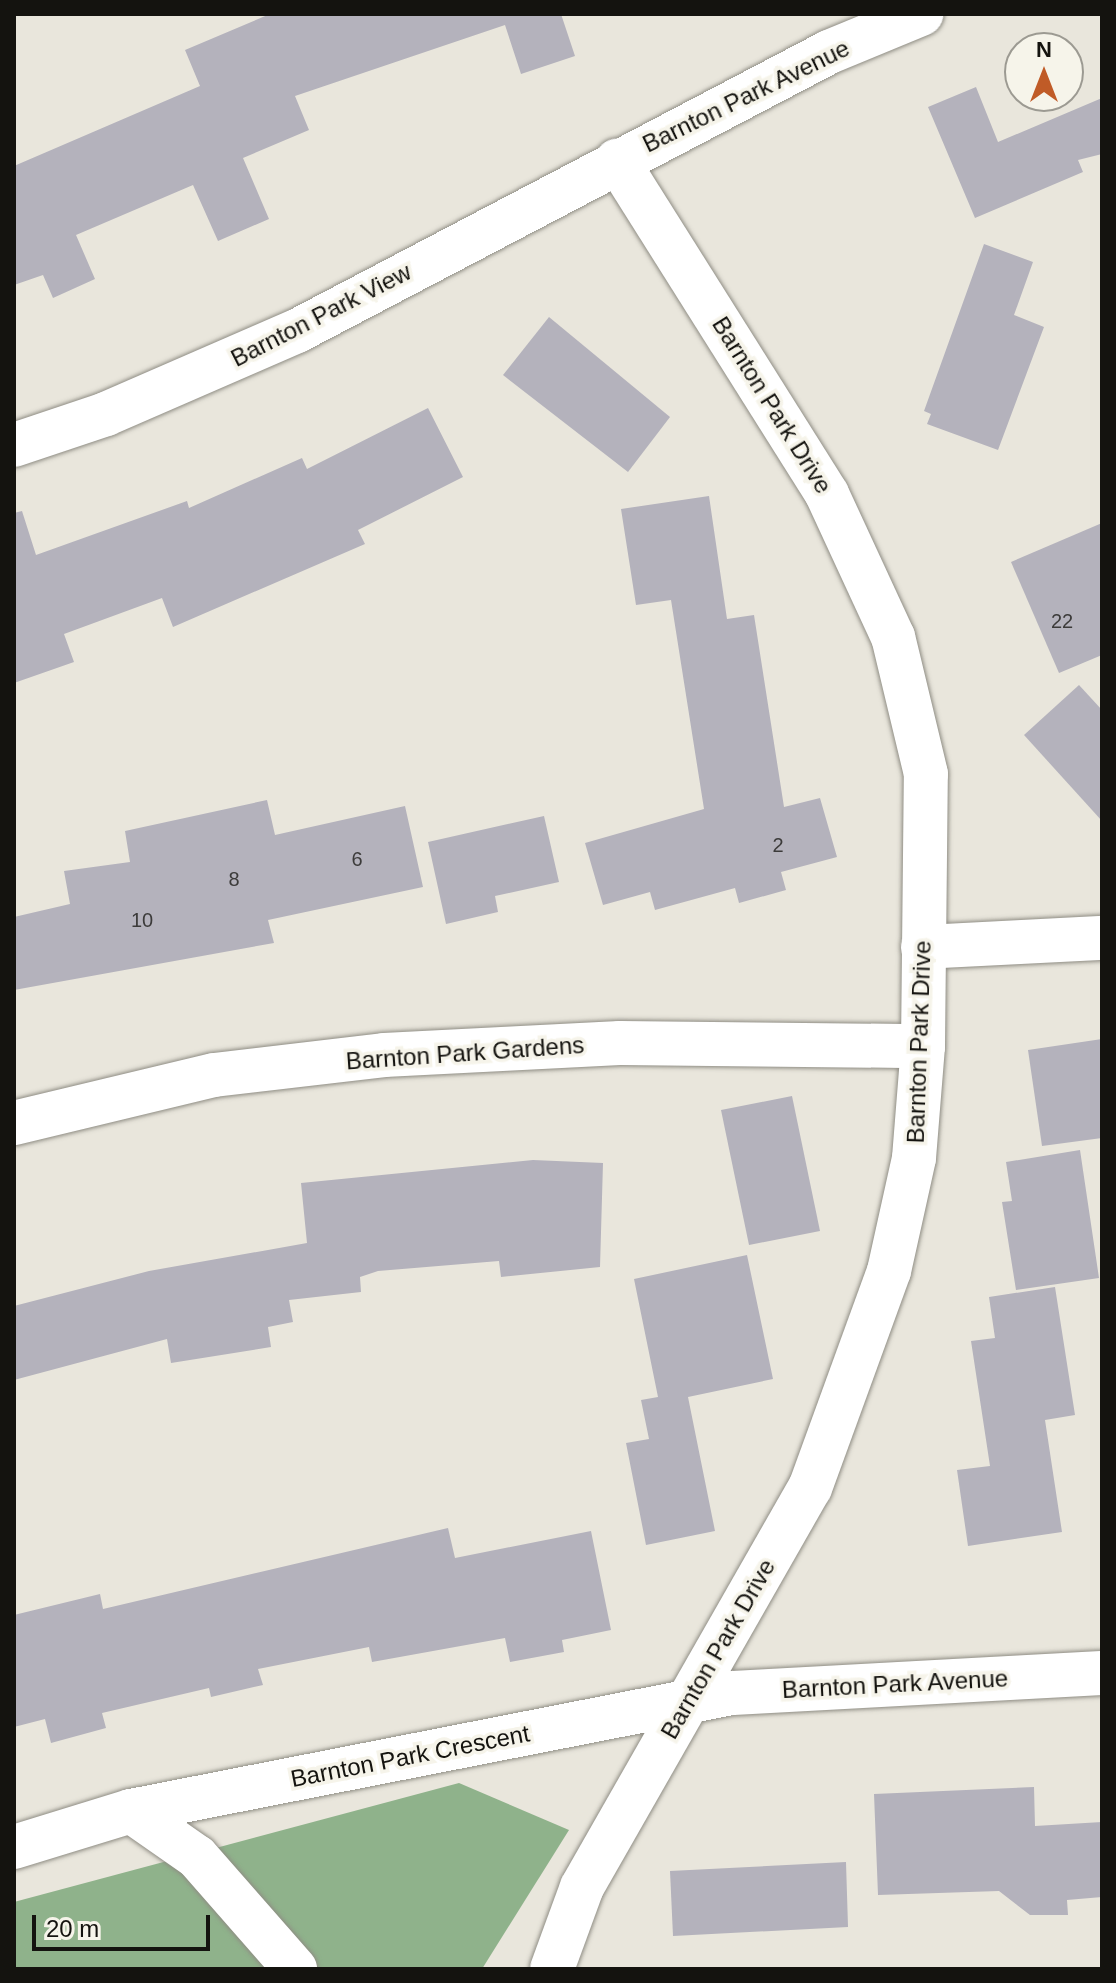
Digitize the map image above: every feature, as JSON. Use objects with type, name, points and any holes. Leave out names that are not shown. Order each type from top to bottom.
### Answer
[{"type":"street","name":"Barnton Park Avenue","points":[[617,161],[829,52],[921,14]]},
{"type":"street","name":"Barnton Park View","points":[[14,445],[106,414],[297,331],[617,161]]},
{"type":"street","name":"Barnton Park Drive","points":[[552,1969],[582,1887],[810,1488],[856,1373],[889,1271],[914,1158],[923,1046],[926,774],[893,637],[827,494],[617,161]]},
{"type":"street","points":[[923,947],[1102,938]]},
{"type":"street","name":"Barnton Park Gardens","points":[[14,1123],[214,1075],[384,1055],[620,1043],[923,1046]]},
{"type":"street","name":"Barnton Park Avenue","points":[[689,1700],[732,1693],[1102,1673]]},
{"type":"street","name":"Barnton Park Crescent","points":[[14,1847],[131,1811],[689,1700]]},
{"type":"street","points":[[131,1811],[197,1857],[295,1969]]},
{"type":"green space","points":[[459,1783],[569,1830],[482,1969],[14,1969],[14,1902]]},
{"type":"building","points":[[270,14],[561,14],[575,56],[521,74],[505,25],[295,96],[309,130],[243,158],[269,219],[218,241],[193,185],[76,235],[95,279],[53,298],[43,275],[14,285],[14,166],[200,86],[185,50]]},
{"type":"building","points":[[976,87],[998,142],[1069,112],[1084,112],[1084,106],[1102,98],[1102,154],[1078,160],[1083,172],[975,218],[928,107]]},
{"type":"building","points":[[984,244],[1033,262],[1014,315],[1044,327],[998,450],[927,424],[931,414],[924,411]]},
{"type":"building","points":[[549,317],[670,417],[628,472],[503,375]]},
{"type":"building","points":[[428,408],[463,477],[358,530],[365,544],[173,627],[162,598],[64,634],[74,662],[14,683],[14,513],[22,511],[36,555],[187,501],[189,508],[302,458],[307,469]]},
{"type":"building","points":[[709,496],[727,619],[754,615],[784,807],[820,798],[837,857],[781,872],[786,890],[739,903],[735,888],[655,910],[650,892],[603,905],[585,843],[704,809],[671,600],[636,605],[621,509]]},
{"type":"building","points":[[1102,523],[1102,655],[1059,673],[1011,562]]},
{"type":"building","points":[[1079,685],[1102,710],[1102,821],[1024,735]]},
{"type":"building","points":[[267,800],[275,835],[405,806],[423,887],[268,920],[274,943],[14,990],[14,917],[70,904],[64,871],[130,862],[125,831]]},
{"type":"building","points":[[544,816],[559,882],[495,896],[498,912],[446,924],[428,842]]},
{"type":"building","points":[[1102,1039],[1102,1138],[1042,1146],[1028,1050]]},
{"type":"building","points":[[792,1096],[820,1231],[749,1245],[721,1110]]},
{"type":"building","points":[[1080,1150],[1099,1278],[1016,1290],[1002,1202],[1012,1201],[1006,1162]]},
{"type":"building","points":[[533,1160],[603,1163],[600,1267],[501,1277],[499,1261],[378,1271],[360,1277],[361,1292],[289,1300],[293,1322],[268,1327],[271,1347],[171,1363],[167,1339],[14,1380],[14,1306],[149,1271],[307,1243],[301,1183]]},
{"type":"building","points":[[747,1255],[773,1379],[688,1397],[715,1531],[646,1545],[626,1443],[649,1439],[641,1400],[658,1397],[634,1279]]},
{"type":"building","points":[[1055,1287],[1075,1415],[1045,1420],[1062,1532],[968,1546],[957,1470],[990,1466],[971,1341],[995,1338],[989,1297]]},
{"type":"building","points":[[448,1528],[455,1558],[591,1531],[611,1630],[562,1640],[564,1652],[510,1662],[505,1638],[372,1662],[369,1647],[258,1669],[263,1685],[211,1697],[209,1688],[102,1713],[106,1728],[51,1743],[45,1719],[14,1727],[14,1615],[100,1594],[103,1609]]},
{"type":"building","points":[[1034,1787],[1035,1826],[1102,1822],[1102,1897],[1067,1900],[1068,1915],[1030,1915],[999,1891],[878,1895],[874,1794]]},
{"type":"building","points":[[846,1862],[848,1927],[673,1936],[670,1871]]}]
